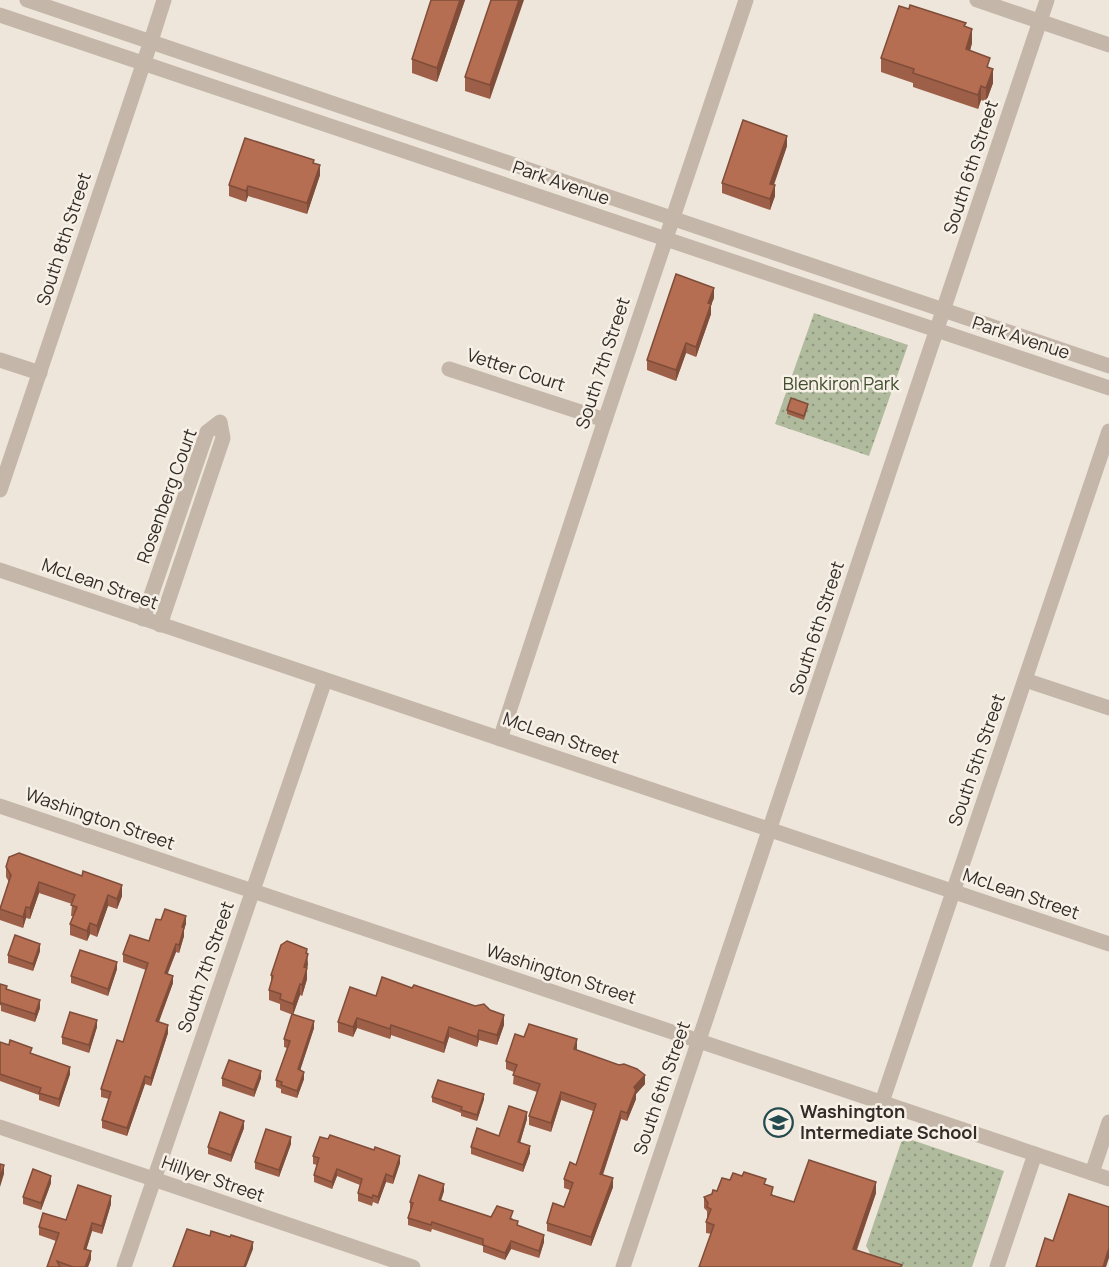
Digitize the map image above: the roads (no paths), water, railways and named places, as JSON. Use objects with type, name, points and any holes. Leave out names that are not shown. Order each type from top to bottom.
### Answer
[{"type":"street","name":"Park Avenue","points":[[27,0],[1109,366]]},
{"type":"street","name":"South 8th Street","points":[[0,490],[164,0]]},
{"type":"street","name":"South 7th Street","points":[[501,739],[665,238],[746,0]]},
{"type":"street","points":[[977,0],[1109,45]]},
{"type":"street","name":"South 6th Street","points":[[623,1267],[1047,0]]},
{"type":"street","name":"Park Avenue","points":[[0,15],[1109,388]]},
{"type":"street","points":[[0,360],[40,373]]},
{"type":"street","name":"Vetter Court","points":[[449,369],[605,420]]},
{"type":"street","name":"Rosenberg Court","points":[[143,619],[207,432],[220,422],[223,438],[160,625]]},
{"type":"street","name":"South 5th Street","points":[[882,1102],[1025,680],[1103,469],[1109,431]]},
{"type":"street","name":"McLean Street","points":[[0,570],[1109,944]]},
{"type":"street","name":"South 7th Street","points":[[124,1267],[325,680]]},
{"type":"street","points":[[1025,680],[1109,708]]},
{"type":"street","name":"Washington Street","points":[[0,806],[1109,1179]]},
{"type":"street","points":[[1092,1173],[1109,1122]]},
{"type":"street","name":"Hillyer Street","points":[[0,1127],[378,1261],[413,1267]]},
{"type":"street","points":[[997,1267],[1035,1154]]},
{"type":"place","name":"Washington Intermediate School","points":[[779,1122]]},
{"type":"park label","name":"Blenkiron Park","points":[[841,384]]}]
